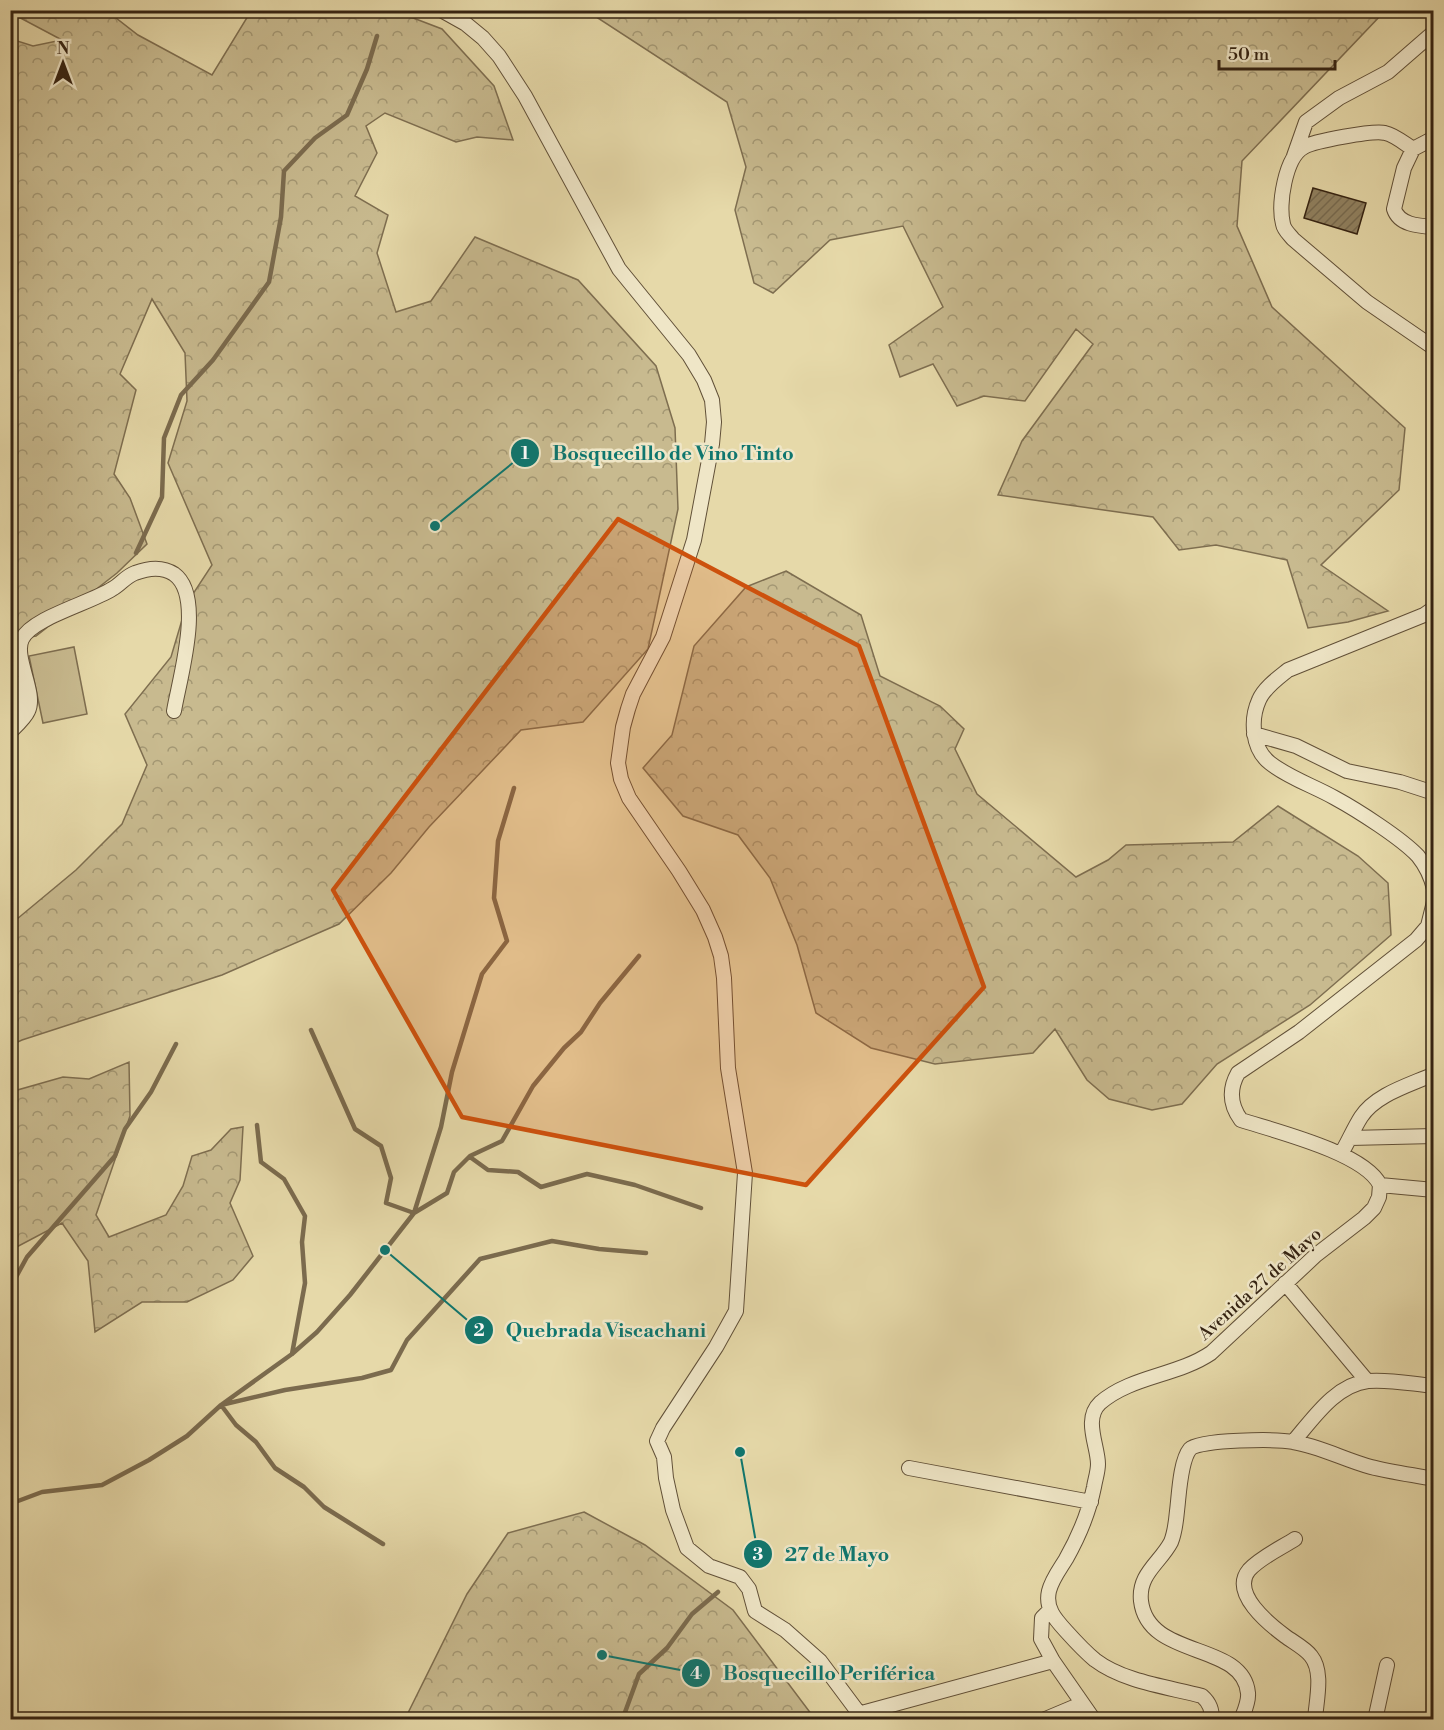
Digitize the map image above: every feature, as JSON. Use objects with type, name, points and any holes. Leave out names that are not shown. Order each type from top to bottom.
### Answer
[{"type":"street","points":[[441,10],[466,24],[499,56],[525,96],[620,268],[689,355],[704,380],[712,400],[714,422],[712,444],[694,540],[663,637],[633,694],[623,727],[618,764],[629,798],[703,910],[721,956],[728,1068],[745,1173],[736,1311],[716,1347],[659,1434],[657,1441],[664,1457],[666,1478],[674,1510],[687,1548],[709,1566],[740,1577],[749,1590],[755,1611],[784,1630],[820,1661],[861,1717],[1053,1661]]},
{"type":"street","points":[[1434,32],[1388,72],[1339,98],[1306,122],[1281,195],[1283,227],[1293,239],[1367,302],[1434,348]]},
{"type":"street","points":[[1293,158],[1302,147],[1365,134],[1385,133],[1413,149]]},
{"type":"street","points":[[1434,138],[1413,149],[1404,168],[1397,192],[1395,213],[1407,222],[1418,226],[1434,227]]},
{"type":"street","points":[[10,732],[29,710],[29,692],[23,672],[20,642],[27,630],[113,589],[132,574],[153,568],[167,570],[180,578],[186,592],[190,623],[174,711]]},
{"type":"street","points":[[1434,608],[1424,615],[1288,670],[1259,698],[1254,718],[1254,734],[1259,750],[1269,762],[1291,776],[1336,798],[1388,832],[1418,856],[1431,876],[1434,889]]},
{"type":"street","points":[[10,676],[21,699],[21,719]]},
{"type":"street","points":[[1254,734],[1296,746],[1347,771],[1400,782],[1434,793]]},
{"type":"street","points":[[1434,902],[1428,926],[1416,940],[1299,1032],[1238,1073],[1234,1081],[1232,1102],[1235,1112],[1242,1120],[1341,1154],[1371,1172],[1380,1185],[1434,1190]]},
{"type":"street","points":[[1341,1154],[1361,1116],[1373,1104],[1434,1074]]},
{"type":"street","points":[[1350,1138],[1434,1136]]},
{"type":"street","name":"Avenida 27 de Mayo","points":[[1094,1719],[1081,1704],[1053,1661],[1041,1639],[1040,1630],[1042,1618],[1050,1610],[1048,1602],[1052,1583],[1075,1540],[1091,1502],[1098,1465],[1092,1426],[1093,1414],[1098,1405],[1133,1384],[1197,1362],[1211,1353],[1285,1282],[1364,1218],[1374,1208],[1379,1197],[1380,1185]]},
{"type":"street","points":[[1285,1282],[1367,1381]]},
{"type":"street","points":[[1293,1442],[1329,1401],[1348,1386],[1367,1381],[1434,1386]]},
{"type":"street","points":[[1241,1719],[1248,1695],[1246,1684],[1237,1672],[1221,1659],[1164,1637],[1146,1618],[1141,1601],[1143,1581],[1148,1570],[1170,1544],[1174,1532],[1180,1481],[1190,1449],[1201,1443],[1293,1442],[1372,1467],[1434,1479]]},
{"type":"street","points":[[909,1468],[1091,1502]]},
{"type":"street","points":[[1295,1539],[1249,1571],[1244,1584],[1245,1593],[1254,1608],[1276,1629],[1311,1656],[1316,1667],[1318,1682],[1315,1719]]},
{"type":"street","points":[[1050,1610],[1065,1630],[1096,1661],[1136,1679],[1202,1696],[1208,1701],[1212,1719]]},
{"type":"street","points":[[1375,1719],[1387,1665]]},
{"type":"street","points":[[1043,1719],[1081,1704]]},
{"type":"highlighted area","points":[[618,519],[859,646],[984,987],[806,1185],[462,1117],[333,890]]},
{"type":"green space","points":[[11,11],[107,11],[138,35],[212,75],[251,11],[395,11],[442,29],[494,86],[513,140],[477,137],[456,142],[385,113],[366,126],[377,153],[355,196],[388,215],[377,253],[396,312],[431,301],[475,237],[578,280],[656,366],[675,428],[678,509],[648,649],[583,722],[521,730],[429,827],[391,873],[339,924],[222,975],[11,1045],[11,924],[76,870],[122,824],[147,765],[125,714],[171,657],[187,603],[212,565],[168,463],[187,401],[185,353],[152,299],[120,374],[136,390],[114,474],[130,498],[147,544],[117,573],[36,636],[11,640],[11,39],[33,46],[62,40]]},
{"type":"green space","points":[[587,11],[1390,11],[1383,13],[1242,161],[1237,226],[1272,307],[1405,428],[1399,490],[1321,565],[1388,611],[1348,622],[1308,628],[1287,560],[1216,545],[1179,550],[1153,517],[998,495],[1022,441],[1093,344],[1076,329],[1025,401],[984,396],[957,406],[933,364],[900,377],[889,345],[943,307],[903,226],[830,240],[773,293],[754,283],[735,210],[746,167],[727,102]]},
{"type":"green space","points":[[786,571],[861,615],[880,676],[940,706],[964,729],[955,749],[977,794],[1076,877],[1108,860],[1126,845],[1233,842],[1278,806],[1358,856],[1388,883],[1391,935],[1310,1005],[1217,1064],[1182,1104],[1152,1110],[1109,1099],[1087,1080],[1055,1029],[1033,1053],[935,1064],[871,1048],[816,1013],[797,945],[770,878],[738,835],[683,816],[643,768],[672,735],[694,646],[746,587]]},
{"type":"green space","points":[[74,647],[87,714],[43,723],[29,656]]},
{"type":"green space","points":[[129,1062],[130,1116],[96,1215],[109,1237],[166,1215],[183,1186],[192,1156],[211,1150],[231,1129],[243,1127],[240,1180],[230,1203],[253,1256],[233,1280],[187,1302],[142,1302],[95,1332],[88,1261],[62,1223],[11,1250],[11,1095],[14,1091],[63,1077],[89,1079]]},
{"type":"green space","points":[[584,1512],[645,1545],[733,1610],[815,1719],[405,1719],[467,1594],[508,1533]]},
{"type":"building","points":[[1313,188],[1366,203],[1357,234],[1304,218]]},
{"type":"waterway","points":[[168,10],[169,14],[175,10]]},
{"type":"waterway","points":[[136,553],[162,497],[164,438],[181,395],[213,360],[269,282],[281,217],[284,171],[315,138],[347,115],[367,69],[377,36]]},
{"type":"waterway","points":[[10,1504],[42,1492],[102,1485],[149,1460],[187,1436],[221,1405],[292,1354],[317,1332],[350,1295],[414,1213],[441,1127],[452,1072],[482,974],[507,941],[494,898],[498,841],[514,788]]},
{"type":"waterway","points":[[311,1030],[355,1129],[381,1146],[391,1178],[386,1203],[414,1213],[447,1193],[454,1172],[470,1156],[502,1141],[533,1086],[564,1048],[581,1032],[600,1003],[639,956]]},
{"type":"waterway","points":[[10,1288],[27,1257],[115,1156],[125,1129],[151,1092],[176,1044]]},
{"type":"waterway","points":[[257,1125],[261,1162],[284,1179],[305,1216],[302,1242],[305,1283],[292,1354]]},
{"type":"waterway","points":[[470,1157],[488,1170],[518,1172],[541,1187],[587,1174],[635,1185],[701,1208]]},
{"type":"waterway","points":[[383,1544],[324,1507],[304,1487],[275,1468],[256,1442],[236,1425],[221,1405],[285,1390],[362,1378],[391,1370],[407,1340],[480,1259],[552,1241],[599,1249],[646,1253]]},
{"type":"waterway","points":[[620,1720],[639,1674],[667,1648],[692,1614],[718,1592]]},
{"type":"place","name":"Bosquecillo de Vino Tinto","points":[[435,526]]},
{"type":"place","name":"Quebrada Viscachani","points":[[385,1250]]},
{"type":"place","name":"27 de Mayo","points":[[740,1452]]},
{"type":"place","name":"Bosquecillo Periférica","points":[[602,1655]]}]
